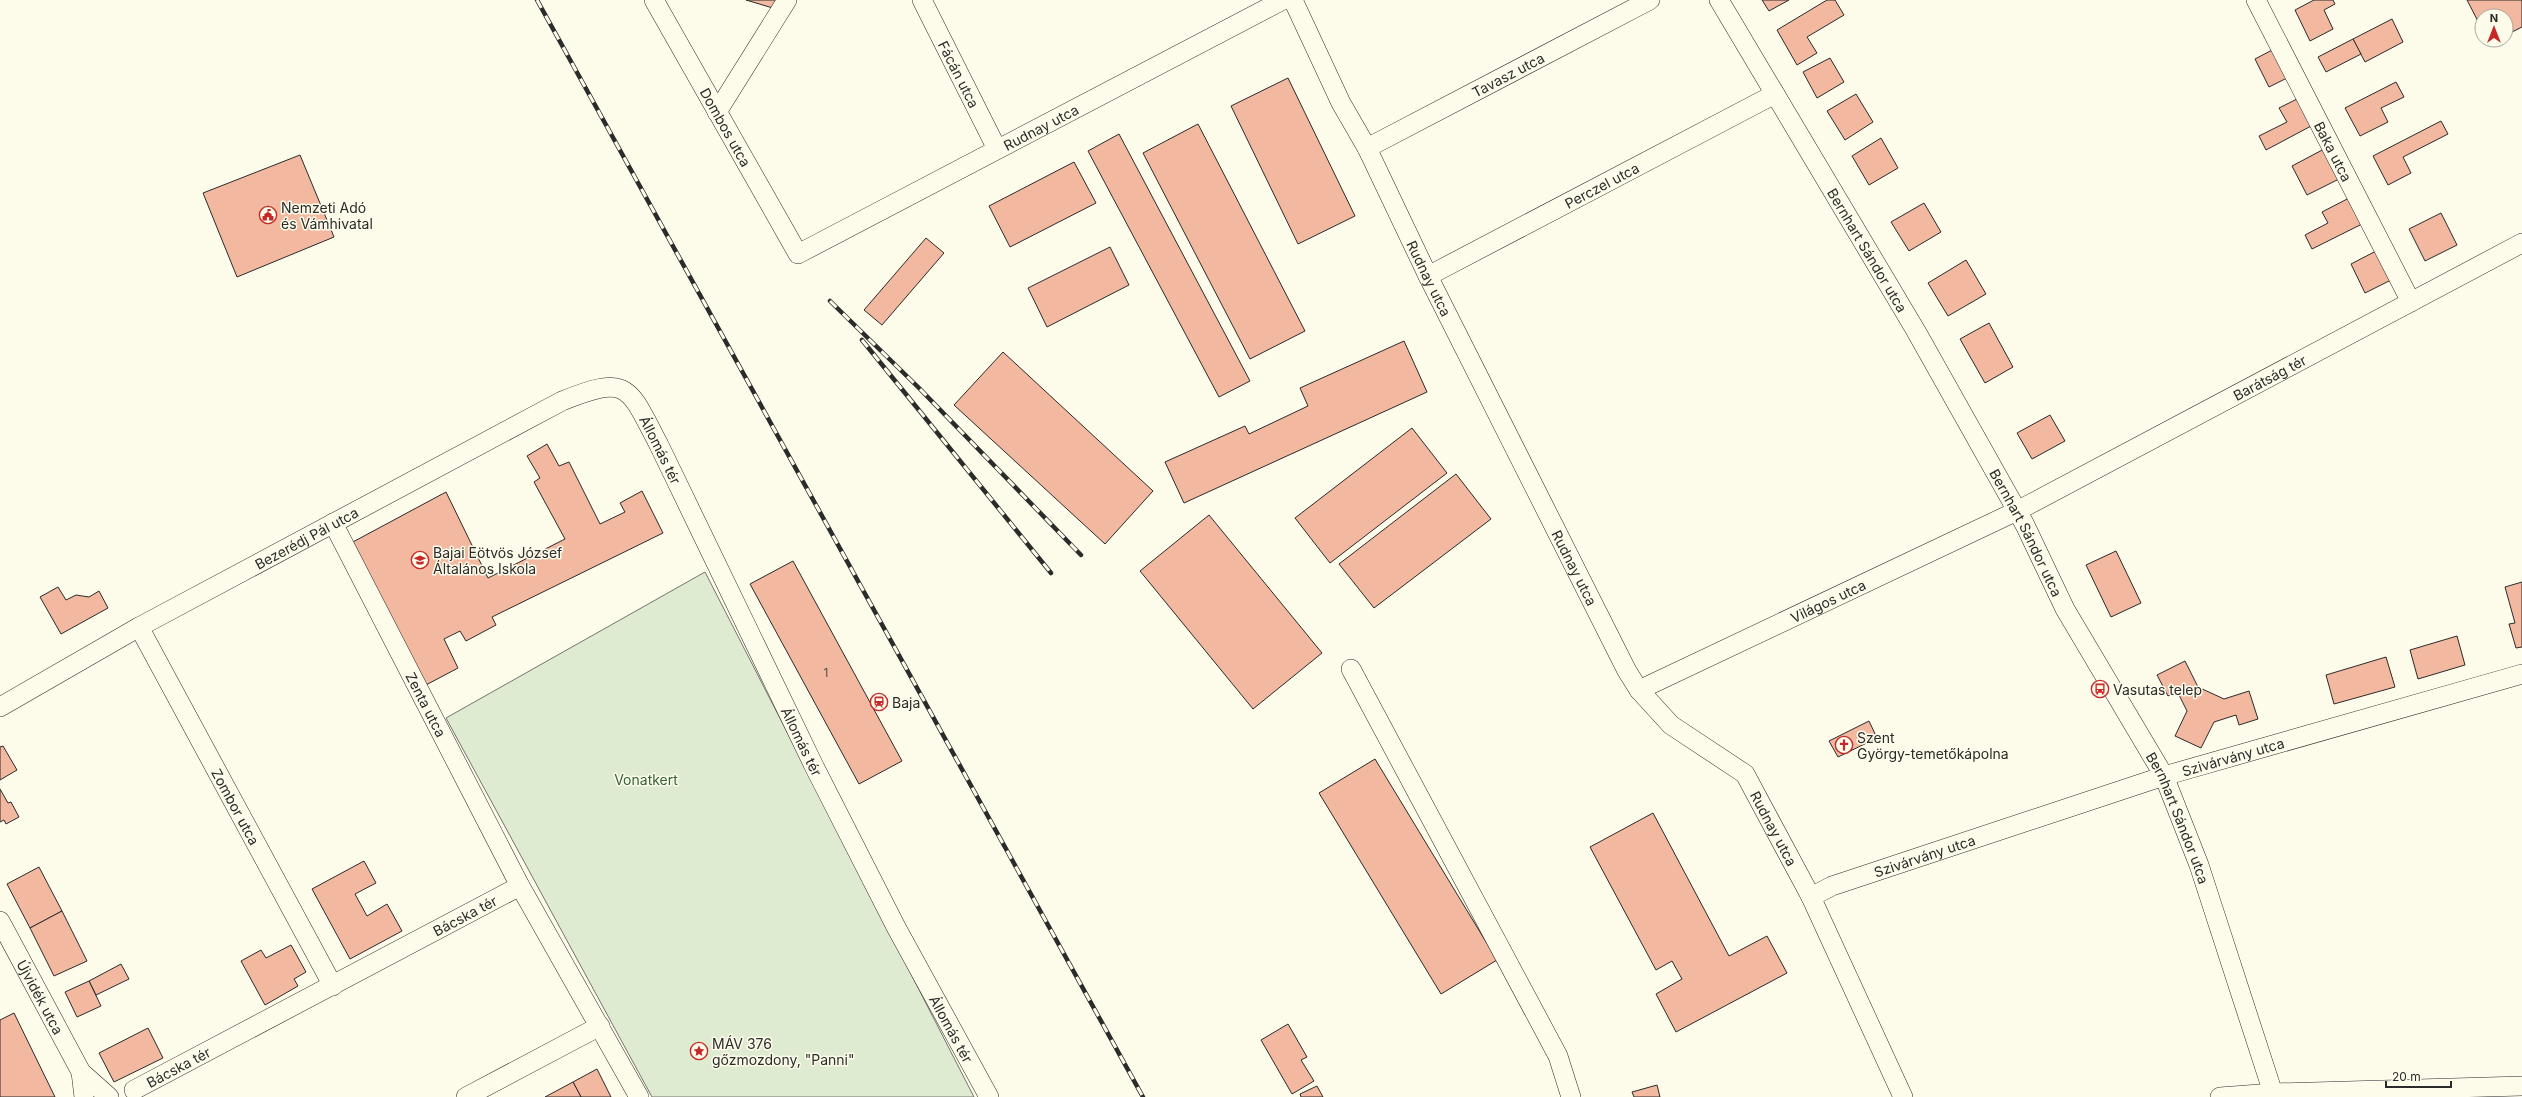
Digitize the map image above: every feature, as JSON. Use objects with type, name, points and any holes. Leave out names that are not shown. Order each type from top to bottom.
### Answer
[{"type":"street","name":"Dombos utca","points":[[654,0],[798,254]]},
{"type":"street","points":[[717,112],[787,0]]},
{"type":"street","name":"Fácán utca","points":[[922,0],[997,149]]},
{"type":"street","name":"Rudnay utca","points":[[798,254],[1283,0]]},
{"type":"street","name":"Rudnay utca","points":[[1293,0],[1341,103],[1367,148],[1428,276],[1627,671],[1639,690],[1671,725],[1745,774],[1811,897],[1903,1097]]},
{"type":"street","name":"Tavasz utca","points":[[1367,148],[1650,0]]},
{"type":"street","name":"Bernhart Sándor utca","points":[[1719,0],[1916,331],[2017,511],[2064,609],[2164,776],[2199,866],[2273,1093]]},
{"type":"street","name":"Baka utca","points":[[2256,0],[2411,302]]},
{"type":"street","name":"Perczel utca","points":[[1428,276],[1775,94]]},
{"type":"street","name":"Barátság tér","points":[[2017,511],[2522,243]]},
{"type":"street","name":"Bezerédj Pál utca","points":[[0,707],[139,627],[562,401],[598,387],[618,387]]},
{"type":"street","name":"Állomás tér","points":[[618,387],[634,399],[659,445],[814,766],[896,927],[989,1097]]},
{"type":"street","name":"Világos utca","points":[[1639,690],[2017,511]]},
{"type":"street","name":"Zenta utca","points":[[333,524],[520,886]]},
{"type":"street","name":"Zombor utca","points":[[139,627],[333,986]]},
{"type":"street","points":[[1351,669],[1558,1056],[1571,1097]]},
{"type":"street","name":"Szivárvány utca","points":[[1811,897],[1832,886],[2164,776],[2522,674]]},
{"type":"street","points":[[520,886],[639,1097]]},
{"type":"street","name":"Bácska tér","points":[[134,1090],[520,886]]},
{"type":"street","name":"Újvidék utca","points":[[0,921],[81,1072]]},
{"type":"street","points":[[466,1097],[600,1026]]},
{"type":"street","points":[[81,1072],[84,1097]]},
{"type":"street","points":[[81,1072],[109,1097]]},
{"type":"street","points":[[2220,1097],[2273,1093],[2522,1086]]},
{"type":"green space","name":"Vonatkert","points":[[705,572],[974,1097],[652,1097],[446,718]]},
{"type":"building","points":[[746,0],[779,0],[776,9]]},
{"type":"building","points":[[1762,0],[1789,0],[1769,11]]},
{"type":"building","points":[[1827,0],[1835,0],[1844,15],[1807,37],[1817,53],[1797,65],[1777,30]]},
{"type":"building","points":[[2314,0],[2333,0],[2335,4],[2324,10],[2333,29],[2310,41],[2295,10]]},
{"type":"building","points":[[2467,0],[2522,0],[2522,27],[2514,31],[2514,8],[2474,8],[2474,14]]},
{"type":"building","points":[[2392,19],[2403,42],[2365,62],[2353,39]]},
{"type":"building","points":[[2353,39],[2361,54],[2326,72],[2318,57]]},
{"type":"building","points":[[2276,48],[2291,76],[2269,87],[2255,59]]},
{"type":"building","points":[[1830,58],[1844,82],[1817,98],[1803,72]]},
{"type":"building","points":[[1288,78],[1355,216],[1298,244],[1231,106]]},
{"type":"building","points":[[2396,82],[2404,97],[2381,108],[2388,122],[2360,136],[2345,108]]},
{"type":"building","points":[[1856,94],[1873,122],[1845,140],[1827,111]]},
{"type":"building","points":[[2299,98],[2313,125],[2266,150],[2259,136],[2287,122],[2279,108]]},
{"type":"building","points":[[2441,121],[2448,134],[2403,157],[2411,173],[2388,185],[2373,156]]},
{"type":"building","points":[[1198,124],[1305,331],[1250,359],[1143,153]]},
{"type":"building","points":[[1119,134],[1250,381],[1219,397],[1088,151]]},
{"type":"building","points":[[1881,138],[1898,168],[1869,185],[1852,156]]},
{"type":"building","points":[[2326,148],[2341,178],[2307,195],[2292,166]]},
{"type":"building","name":"Nemzeti Adó és Vámhivatal","points":[[300,155],[334,237],[237,277],[203,193]]},
{"type":"building","points":[[1074,162],[1096,203],[1010,247],[989,206]]},
{"type":"building","points":[[2351,197],[2364,223],[2312,249],[2305,235],[2328,223],[2322,212]]},
{"type":"building","points":[[1924,203],[1941,232],[1909,251],[1891,222]]},
{"type":"building","points":[[2441,213],[2457,245],[2425,261],[2409,229]]},
{"type":"building","points":[[926,238],[944,253],[882,325],[864,310]]},
{"type":"building","points":[[1110,247],[1129,285],[1047,327],[1028,288]]},
{"type":"building","points":[[2378,250],[2393,279],[2365,293],[2351,264]]},
{"type":"building","points":[[1966,260],[1986,294],[1948,316],[1928,283]]},
{"type":"building","points":[[1989,323],[2013,367],[1985,383],[1960,339]]},
{"type":"building","points":[[1404,341],[1427,392],[1184,503],[1165,462],[1245,426],[1249,434],[1308,406],[1300,388]]},
{"type":"building","points":[[1003,352],[1153,491],[1105,544],[954,405]]},
{"type":"building","points":[[2050,415],[2065,441],[2032,459],[2017,433]]},
{"type":"building","points":[[1412,428],[1447,473],[1330,563],[1295,518]]},
{"type":"building","name":"Bajai Eötvös József Általános Iskola","points":[[547,444],[559,466],[569,462],[600,524],[625,512],[620,503],[642,491],[663,533],[492,617],[496,625],[466,641],[460,631],[444,639],[458,668],[424,686],[351,543],[446,492],[488,578],[565,539],[534,482],[540,478],[527,456]]},
{"type":"building","points":[[1456,474],[1491,519],[1374,608],[1339,564]]},
{"type":"building","points":[[1209,515],[1322,653],[1253,709],[1140,571]]},
{"type":"building","points":[[2116,551],[2141,603],[2111,617],[2086,565]]},
{"type":"building","points":[[793,561],[902,761],[859,784],[750,584]]},
{"type":"building","points":[[2522,582],[2522,647],[2516,648],[2509,624],[2515,623],[2505,587]]},
{"type":"building","points":[[58,587],[66,600],[76,595],[89,597],[99,591],[108,608],[61,634],[40,597]]},
{"type":"building","points":[[2457,636],[2465,665],[2418,679],[2410,650]]},
{"type":"building","points":[[2386,657],[2395,687],[2334,704],[2326,675]]},
{"type":"building","points":[[2185,661],[2198,687],[2224,699],[2249,691],[2258,719],[2239,725],[2236,715],[2214,722],[2201,748],[2175,736],[2187,711],[2177,691],[2168,696],[2157,675]]},
{"type":"building","name":"Szent György-temetőkápolna","points":[[1869,721],[1877,738],[1838,757],[1829,741]]},
{"type":"building","points":[[3,746],[17,770],[0,780],[0,747]]},
{"type":"building","points":[[1375,759],[1497,960],[1441,994],[1319,793]]},
{"type":"building","points":[[0,789],[8,803],[11,802],[19,817],[6,824],[4,820],[0,822]]},
{"type":"building","points":[[1653,813],[1729,956],[1767,936],[1787,973],[1676,1032],[1656,994],[1682,979],[1672,961],[1656,970],[1590,847]]},
{"type":"building","points":[[364,861],[376,883],[355,894],[367,916],[387,904],[402,931],[350,959],[312,889]]},
{"type":"building","points":[[39,867],[62,911],[30,928],[7,884]]},
{"type":"building","points":[[62,911],[87,961],[54,976],[30,928]]},
{"type":"building","points":[[291,945],[306,972],[294,979],[298,986],[265,1005],[241,961],[261,950],[266,958]]},
{"type":"building","points":[[121,964],[129,979],[96,995],[89,981]]},
{"type":"building","points":[[89,981],[101,1006],[77,1017],[65,992]]},
{"type":"building","points":[[14,1013],[55,1097],[0,1097],[0,1020]]},
{"type":"building","points":[[1288,1024],[1307,1057],[1301,1060],[1314,1081],[1292,1094],[1261,1040]]},
{"type":"building","points":[[148,1028],[163,1058],[114,1082],[99,1053]]},
{"type":"building","points":[[597,1069],[611,1097],[581,1097],[573,1082]]},
{"type":"building","points":[[573,1082],[581,1097],[545,1097]]},
{"type":"building","points":[[1657,1085],[1660,1097],[1634,1097],[1632,1092]]},
{"type":"building","points":[[1317,1086],[1323,1097],[1301,1097],[1300,1094]]},
{"type":"railway","points":[[537,0],[1143,1097]]},
{"type":"railway","points":[[830,301],[919,388],[1081,555]]},
{"type":"railway","points":[[862,340],[1051,573]]},
{"type":"place","name":"Nemzeti Adó és Vámhivatal","points":[[268,215]]},
{"type":"place","name":"Bajai Eötvös József Általános Iskola","points":[[420,560]]},
{"type":"place","name":"Vasutas telep","points":[[2100,689]]},
{"type":"place","name":"Baja","points":[[879,702]]},
{"type":"place","name":"Szent György-temetőkápolna","points":[[1844,745]]},
{"type":"place","name":"MÁV 376 gőzmozdony, \"Panni\"","points":[[699,1051]]}]
